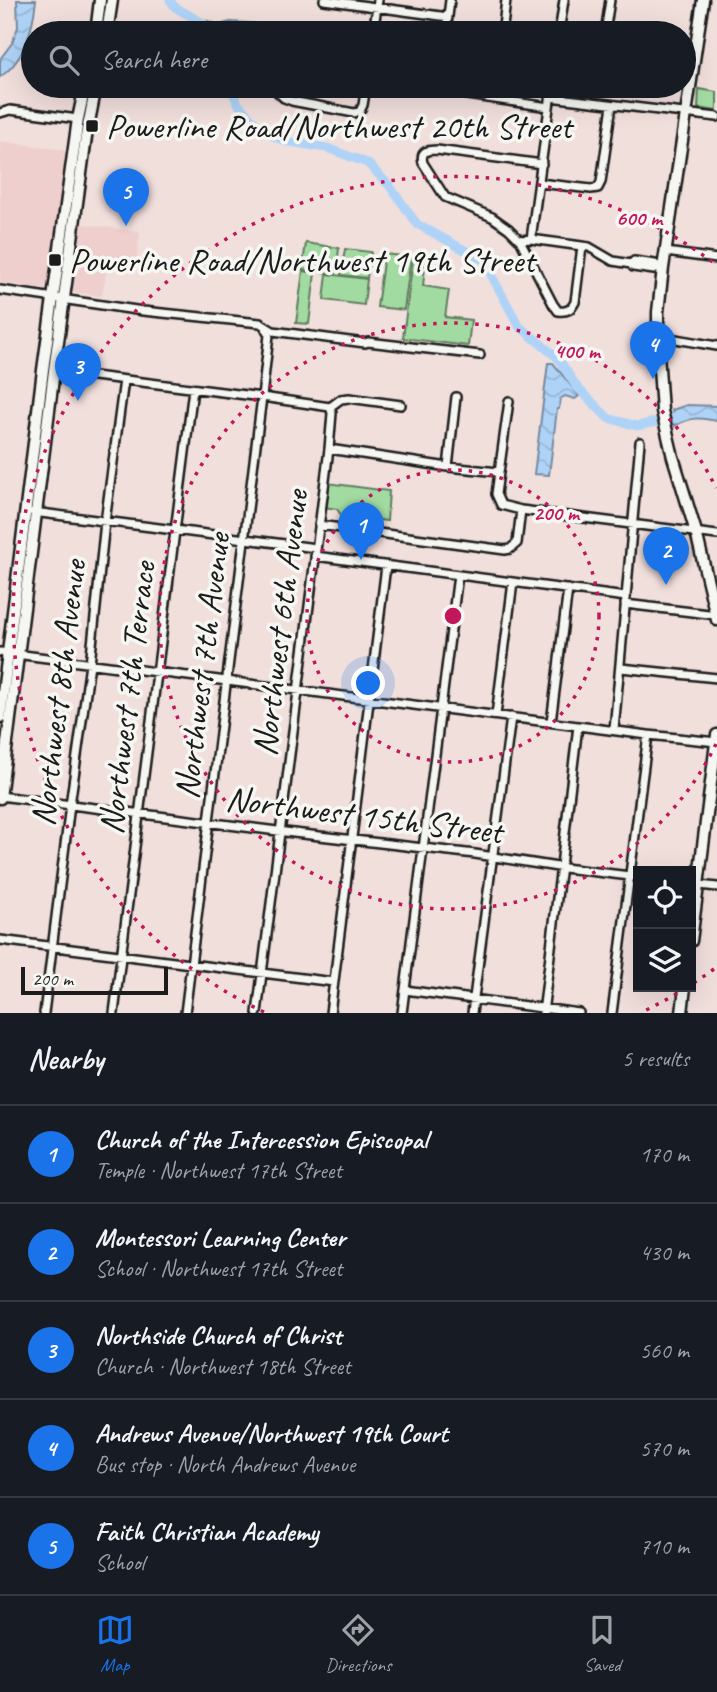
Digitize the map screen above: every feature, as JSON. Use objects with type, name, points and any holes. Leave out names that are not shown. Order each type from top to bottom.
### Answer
[{"type":"main road","points":[[97,21],[100,0]]},
{"type":"main road","points":[[108,21],[111,0]]},
{"type":"main road","points":[[696,25],[702,0]]},
{"type":"main road","points":[[0,717],[26,511],[86,137],[83,98]]},
{"type":"main road","points":[[0,797],[9,653],[37,513],[54,371],[59,298],[84,120],[92,98]]},
{"type":"main road","points":[[687,98],[666,252],[661,268],[658,312],[659,374],[666,429],[696,532],[717,620]]},
{"type":"main road","points":[[696,872],[717,735]]},
{"type":"main road","points":[[682,1013],[684,992]]},
{"type":"street","points":[[324,0],[378,4],[448,17]]},
{"type":"street","points":[[448,21],[450,0]]},
{"type":"street","points":[[504,21],[506,0]]},
{"type":"street","points":[[561,21],[564,0]]},
{"type":"street","points":[[607,21],[610,0]]},
{"type":"street","points":[[284,98],[355,113],[360,111],[364,98]]},
{"type":"street","points":[[488,98],[549,107]]},
{"type":"street","points":[[531,239],[550,98]]},
{"type":"street","points":[[558,98],[717,117]]},
{"type":"street","points":[[539,183],[598,188],[601,183],[612,105]]},
{"type":"street","points":[[0,113],[10,110],[84,120]]},
{"type":"street","points":[[542,164],[437,150],[428,150],[422,157],[423,163],[445,197],[492,217],[520,240],[558,310],[567,311],[575,302],[582,246]]},
{"type":"street","points":[[520,240],[531,239],[589,247],[613,261],[656,264],[661,268]]},
{"type":"street","points":[[666,252],[717,259]]},
{"type":"street","points":[[0,290],[143,311],[260,323],[273,331],[480,355]]},
{"type":"street","name":"Northwest 7th Avenue","points":[[185,1013],[262,397],[269,335],[265,327]]},
{"type":"street","points":[[658,336],[717,346]]},
{"type":"street","points":[[54,371],[330,407],[341,399],[349,398],[401,405]]},
{"type":"street","name":"Northwest 8th Avenue","points":[[44,1013],[124,380]]},
{"type":"street","name":"Northwest 7th Terrace","points":[[114,1013],[193,389]]},
{"type":"street","points":[[448,467],[456,397]]},
{"type":"street","points":[[509,401],[496,494],[501,505],[521,510],[717,535]]},
{"type":"street","name":"Northwest 6th Avenue","points":[[257,1013],[329,449],[332,412],[330,407]]},
{"type":"street","points":[[614,730],[640,442]]},
{"type":"street","points":[[329,449],[499,472]]},
{"type":"street","points":[[319,526],[505,550],[517,543],[521,510]]},
{"type":"street","points":[[26,511],[244,539],[386,566],[568,589],[717,615]]},
{"type":"street","points":[[330,1013],[386,566]]},
{"type":"street","points":[[402,1013],[458,575]]},
{"type":"street","points":[[496,715],[513,582]]},
{"type":"street","points":[[551,722],[568,589]]},
{"type":"street","points":[[9,653],[717,742]]},
{"type":"street","points":[[621,668],[717,678]]},
{"type":"street","points":[[472,1013],[511,717]]},
{"type":"street","points":[[543,1011],[578,726]]},
{"type":"street","points":[[612,1013],[648,735]]},
{"type":"street","name":"Northwest 15th Street","points":[[0,797],[424,848],[633,876]]},
{"type":"street","points":[[696,884],[717,887]]},
{"type":"street","points":[[0,940],[334,982]]},
{"type":"street","points":[[405,990],[543,1011],[579,1013]]},
{"type":"shaded area","points":[[0,141],[70,151],[61,221],[140,232],[136,265],[108,262],[102,296],[0,283]]},
{"type":"green space","points":[[699,89],[717,92],[717,111],[698,108]]},
{"type":"green space","points":[[306,243],[339,248],[336,274],[302,270]]},
{"type":"green space","points":[[345,249],[371,252],[367,278],[341,275]]},
{"type":"green space","points":[[384,254],[411,257],[404,310],[377,307]]},
{"type":"green space","points":[[413,258],[426,259],[423,286],[449,290],[445,317],[471,320],[468,346],[403,338]]},
{"type":"green space","points":[[303,271],[315,273],[309,324],[296,323]]},
{"type":"green space","points":[[327,274],[367,279],[364,305],[324,300]]},
{"type":"green space","points":[[327,483],[389,491],[387,521],[341,515],[337,509],[324,507]]},
{"type":"water","points":[[17,0],[36,0],[33,21],[21,21],[21,54],[0,77],[0,59],[12,43],[18,27]]},
{"type":"water","points":[[548,363],[553,363],[579,396],[575,399],[565,396],[560,399],[549,475],[534,474]]},
{"type":"water","points":[[687,405],[717,406],[717,421],[695,419],[675,426],[672,410]]},
{"type":"waterway","points":[[170,0],[175,7],[199,21]]},
{"type":"waterway","points":[[235,98],[264,132],[284,141],[327,148],[367,163],[389,185],[417,224],[483,260],[519,326],[558,358],[576,386],[608,418],[637,426],[685,416]]},
{"type":"place","name":"Powerline Road/Northwest 20th Street","points":[[92,126]]},
{"type":"place","name":"Faith Christian Academy","points":[[126,226]]},
{"type":"place","name":"Powerline Road/Northwest 19th Street","points":[[55,260]]},
{"type":"place","name":"Andrews Avenue/Northwest 19th Court","points":[[653,379]]},
{"type":"place","name":"Northside Church of Christ","points":[[78,401]]},
{"type":"place","name":"Church of the Intercession Episcopal","points":[[361,560]]},
{"type":"place","name":"Montessori Learning Center","points":[[666,585]]}]
